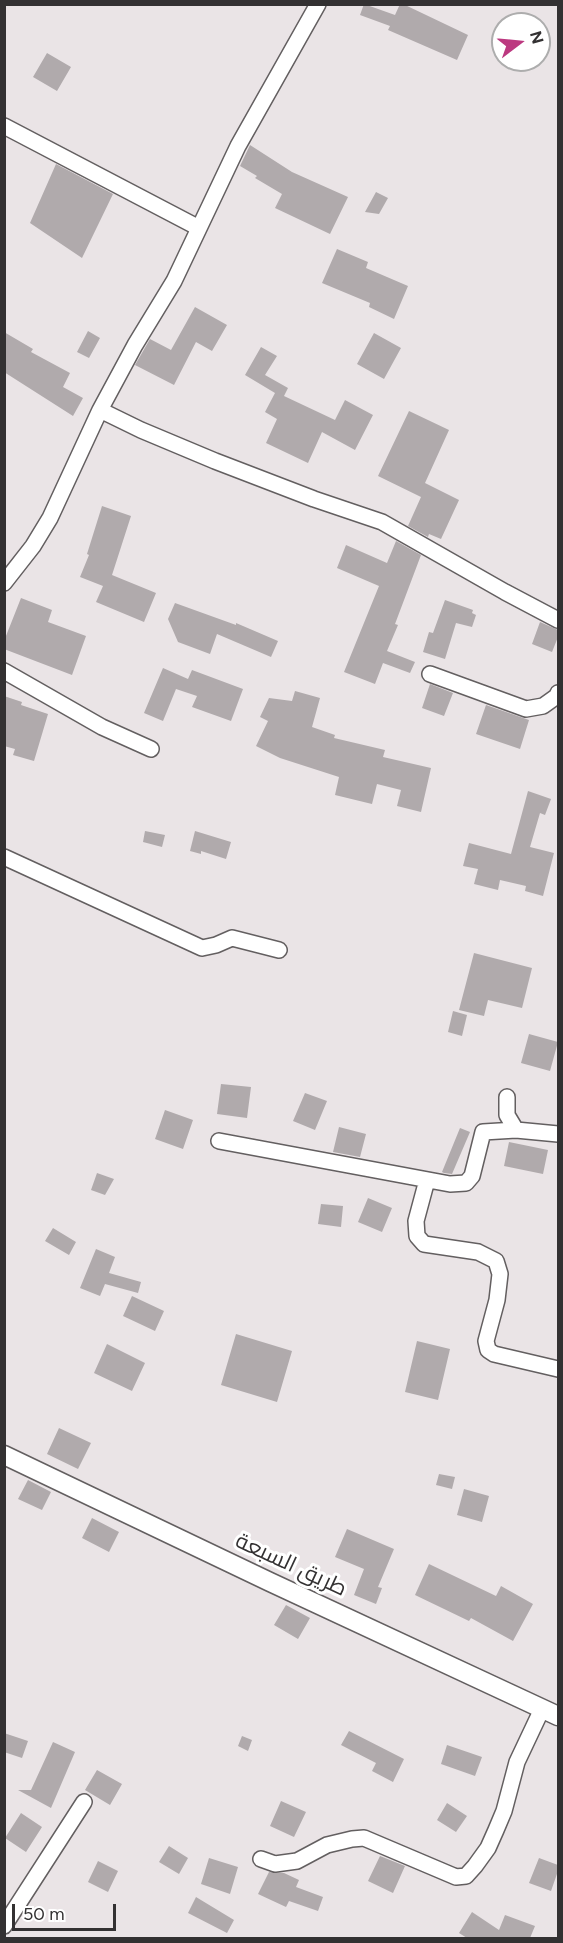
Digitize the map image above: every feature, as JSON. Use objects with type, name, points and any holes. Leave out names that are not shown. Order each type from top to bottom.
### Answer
[{"type":"street","points":[[4,584],[33,546],[50,518],[100,410],[174,280],[238,146],[318,4]]},
{"type":"street","points":[[4,126],[199,228]]},
{"type":"street","points":[[100,410],[215,461],[382,522],[558,620]]},
{"type":"street","points":[[4,671],[102,727],[151,749]]},
{"type":"street","points":[[430,674],[526,709],[543,706],[558,693]]},
{"type":"street","points":[[4,857],[202,948],[232,938],[279,950]]},
{"type":"street","points":[[507,1097],[507,1115],[516,1130]]},
{"type":"street","points":[[219,1141],[450,1184],[466,1183],[472,1176],[483,1132],[516,1130],[558,1134]]},
{"type":"street","points":[[427,1180],[417,1221],[417,1236],[424,1244],[478,1252],[496,1261],[500,1275],[497,1300],[486,1341],[488,1350],[494,1354],[558,1369]]},
{"type":"street","name":"طريق السبعة","points":[[4,1455],[550,1713]]},
{"type":"street","points":[[261,1859],[275,1864],[297,1861],[327,1845],[364,1838],[456,1877],[466,1876],[488,1848],[504,1811],[517,1762],[550,1713]]},
{"type":"street","points":[[4,1926],[84,1802]]},
{"type":"street","points":[[4,1935],[9,1938]]},
{"type":"building","points":[[364,4],[395,15],[400,4],[403,4],[468,35],[457,60],[388,30],[390,26],[360,15]]},
{"type":"building","points":[[47,53],[71,67],[57,91],[33,77]]},
{"type":"building","points":[[250,145],[292,172],[348,197],[330,234],[275,208],[282,194],[240,166]]},
{"type":"building","points":[[56,164],[113,194],[82,258],[30,223]]},
{"type":"building","points":[[376,192],[388,198],[379,214],[365,212]]},
{"type":"building","points":[[337,249],[368,262],[366,268],[408,286],[394,319],[369,307],[370,303],[322,283]]},
{"type":"building","points":[[195,307],[227,325],[212,351],[196,342],[174,385],[135,365],[150,339],[171,350]]},
{"type":"building","points":[[88,331],[100,338],[89,358],[77,352]]},
{"type":"building","points":[[4,332],[33,349],[31,352],[70,373],[63,387],[83,398],[73,416],[4,372]]},
{"type":"building","points":[[374,333],[401,348],[384,379],[357,364]]},
{"type":"building","points":[[261,347],[277,356],[265,375],[288,388],[284,396],[335,420],[345,400],[373,415],[355,450],[322,432],[308,463],[266,443],[277,419],[265,412],[275,393],[245,375]]},
{"type":"building","points":[[409,411],[449,430],[425,483],[459,500],[441,539],[429,534],[428,537],[408,526],[421,497],[378,476]]},
{"type":"building","points":[[102,506],[131,516],[112,575],[156,593],[144,622],[96,602],[103,586],[80,577],[89,555],[87,554]]},
{"type":"building","points":[[396,541],[421,555],[387,651],[415,662],[410,673],[383,663],[375,684],[344,672],[379,586],[337,568],[346,545],[387,563]]},
{"type":"building","points":[[21,598],[52,610],[48,622],[86,636],[72,675],[4,649],[4,641]]},
{"type":"building","points":[[445,600],[473,610],[472,613],[476,615],[472,627],[456,623],[445,659],[423,652],[429,632],[433,633]]},
{"type":"building","points":[[175,603],[236,625],[236,623],[278,641],[271,657],[217,634],[210,654],[178,642],[168,619]]},
{"type":"building","points":[[540,622],[558,630],[558,637],[552,652],[532,644]]},
{"type":"building","points":[[163,668],[188,679],[192,670],[243,689],[231,721],[192,707],[197,696],[176,689],[163,721],[144,713]]},
{"type":"building","points":[[430,684],[453,693],[444,716],[422,708]]},
{"type":"building","points":[[295,691],[320,698],[312,727],[335,735],[334,738],[385,750],[383,757],[431,768],[421,812],[397,806],[401,790],[377,784],[372,804],[335,795],[339,777],[280,758],[256,746],[268,721],[260,717],[269,698],[292,701]]},
{"type":"building","points":[[4,696],[22,702],[21,705],[48,714],[34,761],[13,755],[15,749],[4,746]]},
{"type":"building","points":[[486,705],[529,720],[520,749],[476,734]]},
{"type":"building","points":[[528,791],[551,799],[545,815],[540,813],[530,847],[554,853],[543,896],[525,891],[526,886],[500,880],[498,890],[474,884],[478,869],[463,866],[469,843],[511,854]]},
{"type":"building","points":[[145,831],[165,835],[162,847],[143,842]]},
{"type":"building","points":[[195,831],[231,842],[226,859],[201,851],[201,854],[190,851]]},
{"type":"building","points":[[474,953],[532,968],[522,1008],[488,1000],[484,1016],[459,1010]]},
{"type":"building","points":[[453,1011],[467,1015],[462,1036],[448,1032]]},
{"type":"building","points":[[529,1034],[558,1042],[550,1071],[521,1063]]},
{"type":"building","points":[[221,1084],[251,1087],[247,1118],[217,1114]]},
{"type":"building","points":[[305,1093],[327,1101],[315,1130],[293,1121]]},
{"type":"building","points":[[165,1110],[193,1120],[183,1149],[155,1139]]},
{"type":"building","points":[[339,1127],[366,1134],[360,1157],[333,1152]]},
{"type":"building","points":[[460,1128],[470,1132],[452,1174],[444,1173],[442,1172]]},
{"type":"building","points":[[509,1142],[548,1150],[543,1174],[504,1166]]},
{"type":"building","points":[[97,1173],[114,1179],[105,1195],[91,1190]]},
{"type":"building","points":[[368,1198],[392,1208],[382,1232],[358,1222]]},
{"type":"building","points":[[321,1204],[343,1206],[341,1227],[318,1224]]},
{"type":"building","points":[[53,1228],[76,1242],[69,1255],[45,1241]]},
{"type":"building","points":[[96,1249],[115,1257],[109,1273],[141,1282],[138,1293],[105,1284],[100,1296],[80,1288]]},
{"type":"building","points":[[132,1296],[164,1311],[155,1331],[123,1316]]},
{"type":"building","points":[[236,1334],[292,1351],[277,1402],[221,1385]]},
{"type":"building","points":[[417,1341],[450,1349],[438,1400],[405,1392]]},
{"type":"building","points":[[107,1344],[145,1363],[132,1391],[94,1373]]},
{"type":"building","points":[[59,1428],[91,1443],[78,1469],[47,1454]]},
{"type":"building","points":[[439,1474],[455,1477],[452,1489],[436,1485]]},
{"type":"building","points":[[28,1480],[51,1492],[42,1510],[18,1499]]},
{"type":"building","points":[[464,1489],[489,1496],[482,1522],[457,1515]]},
{"type":"building","points":[[92,1518],[119,1532],[109,1552],[82,1538]]},
{"type":"building","points":[[347,1529],[394,1549],[378,1587],[382,1588],[376,1604],[354,1595],[364,1569],[335,1557]]},
{"type":"building","points":[[429,1564],[496,1596],[501,1586],[533,1604],[513,1641],[471,1618],[469,1621],[415,1595]]},
{"type":"building","points":[[286,1605],[310,1618],[298,1639],[274,1625]]},
{"type":"building","points":[[349,1731],[404,1759],[393,1782],[372,1771],[376,1763],[341,1745]]},
{"type":"building","points":[[4,1733],[28,1741],[22,1758],[4,1752]]},
{"type":"building","points":[[242,1736],[252,1740],[248,1751],[238,1746]]},
{"type":"building","points":[[53,1742],[75,1752],[51,1808],[18,1790],[31,1790]]},
{"type":"building","points":[[447,1745],[482,1757],[475,1776],[441,1764]]},
{"type":"building","points":[[97,1770],[122,1784],[110,1805],[85,1790]]},
{"type":"building","points":[[281,1801],[306,1812],[294,1837],[270,1826]]},
{"type":"building","points":[[447,1803],[467,1816],[456,1832],[437,1820]]},
{"type":"building","points":[[21,1813],[42,1827],[26,1852],[5,1838]]},
{"type":"building","points":[[169,1846],[188,1858],[179,1874],[159,1862]]},
{"type":"building","points":[[380,1856],[405,1866],[393,1893],[368,1881]]},
{"type":"building","points":[[209,1858],[238,1867],[230,1894],[201,1884]]},
{"type":"building","points":[[539,1858],[558,1865],[551,1891],[529,1883]]},
{"type":"building","points":[[98,1861],[118,1871],[108,1892],[88,1882]]},
{"type":"building","points":[[269,1872],[284,1873],[299,1880],[296,1887],[323,1897],[318,1911],[289,1901],[286,1907],[258,1894]]},
{"type":"building","points":[[196,1897],[234,1920],[227,1933],[188,1913]]},
{"type":"building","points":[[472,1912],[499,1930],[505,1915],[535,1926],[530,1938],[467,1938],[459,1933]]}]
